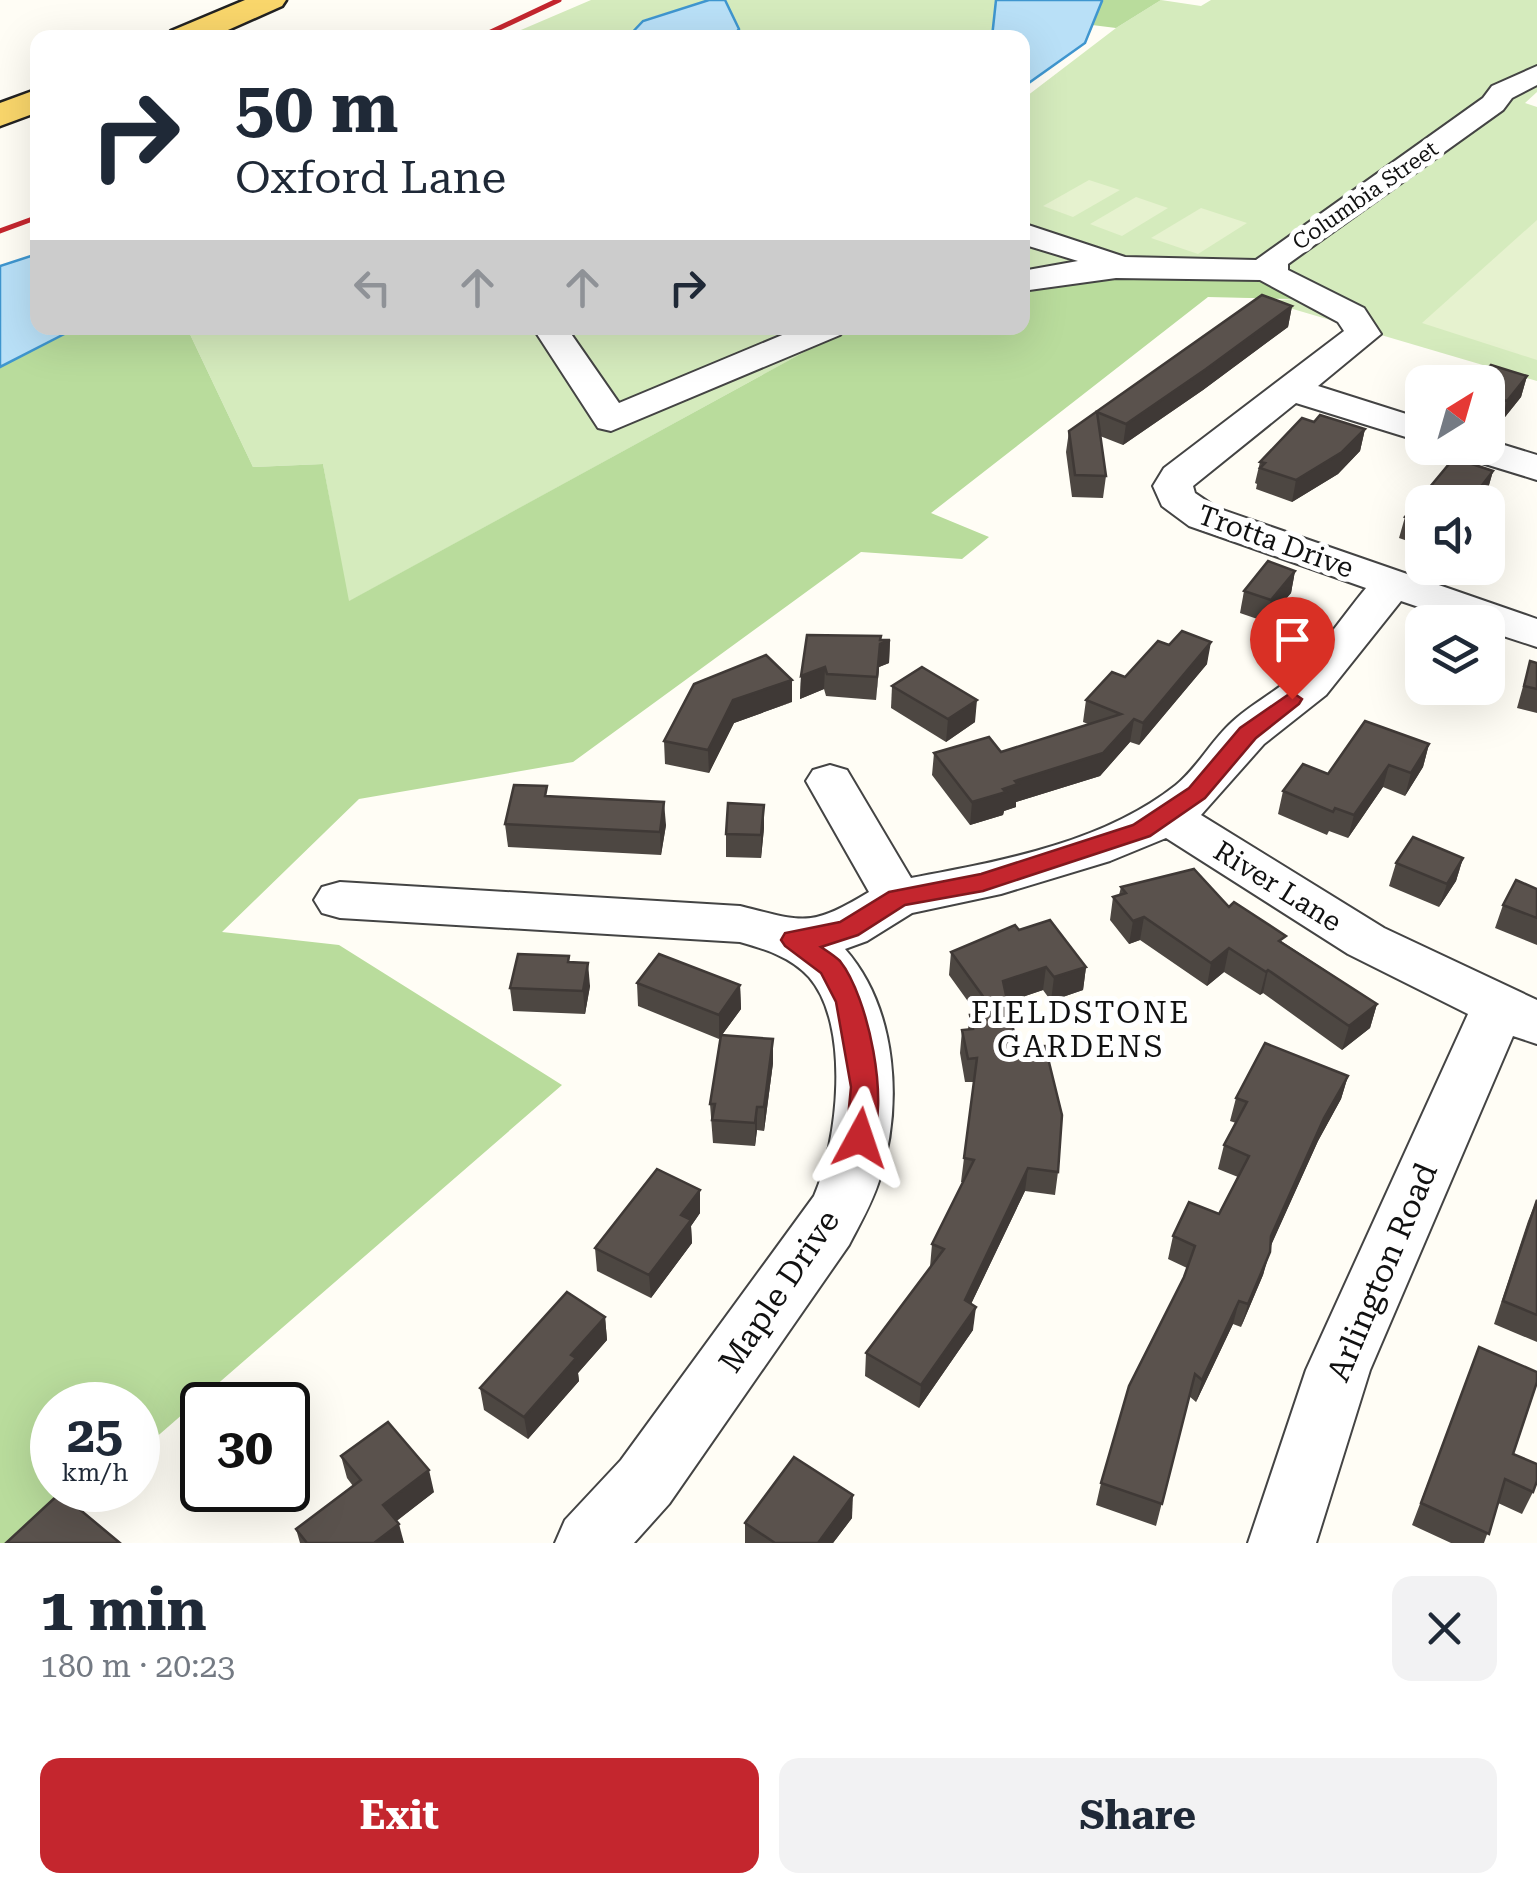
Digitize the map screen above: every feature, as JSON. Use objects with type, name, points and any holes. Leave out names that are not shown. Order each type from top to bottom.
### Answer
[{"type":"main road","points":[[201,30],[271,0]]},
{"type":"main road","points":[[0,116],[30,103]]},
{"type":"street","name":"Columbia Street","points":[[1292,390],[1358,339],[1363,328],[1352,315],[1284,284],[1272,271],[1272,260],[1493,104],[1502,92],[1537,74]]},
{"type":"street","points":[[1502,92],[1537,101]]},
{"type":"street","points":[[1030,236],[1124,265]]},
{"type":"street","points":[[1030,280],[1124,265],[1182,264],[1272,271]]},
{"type":"street","points":[[555,335],[611,420],[811,335]]},
{"type":"street","points":[[1292,390],[1405,426]]},
{"type":"street","name":"Trotta Drive","points":[[1292,390],[1178,476],[1172,486],[1176,498],[1203,517],[1537,634]]},
{"type":"street","points":[[1505,458],[1537,468]]},
{"type":"street","points":[[794,940],[824,938],[849,928],[898,898],[983,882],[1037,866],[1141,831],[1167,816],[1197,793],[1248,733],[1321,674],[1393,583]]},
{"type":"street","points":[[830,781],[898,898]]},
{"type":"street","name":"River Lane","points":[[1167,816],[1351,932],[1518,1016]]},
{"type":"street","name":"Maple Drive","points":[[340,900],[740,924],[794,940],[830,966],[849,1002],[864,1087],[860,1138],[850,1180],[828,1227],[645,1482],[588,1543]]},
{"type":"street","name":"Arlington Road","points":[[1282,1543],[1345,1354],[1518,1016]]},
{"type":"green space","points":[[591,0],[709,0],[643,20],[634,30],[521,30]]},
{"type":"green space","points":[[725,0],[996,0],[993,30],[739,29]]},
{"type":"green space","points":[[1101,0],[1161,0],[1116,28],[1092,25]]},
{"type":"green space","points":[[1161,0],[1201,6],[1211,0],[1537,0],[1537,92],[1525,103],[1537,107],[1537,381],[1505,372],[1505,365],[1483,365],[1266,301],[1295,299],[1030,290],[1030,94],[1116,28]]},
{"type":"green space","points":[[1089,180],[1120,190],[1073,217],[1043,206]]},
{"type":"green space","points":[[1136,197],[1168,208],[1122,236],[1090,224]]},
{"type":"green space","points":[[1201,208],[1247,223],[1198,254],[1151,238]]},
{"type":"green space","points":[[1537,220],[1537,360],[1422,323]]},
{"type":"green space","points":[[1143,274],[1260,277],[1297,299],[1208,297],[931,513],[989,537],[962,559],[861,552],[573,762],[359,799],[222,932],[339,945],[562,1085],[220,1382],[180,1382],[180,1417],[160,1434],[160,1382],[30,1382],[30,1512],[70,1512],[34,1543],[0,1543],[0,367],[62,335],[190,335],[253,467],[323,464],[349,601],[835,335],[1030,335],[1030,289]]},
{"type":"green space","points":[[190,335],[835,335],[348,602],[323,464],[253,467]]},
{"type":"water","points":[[709,0],[725,0],[739,29],[635,30],[643,21]]},
{"type":"water","points":[[996,0],[1102,1],[1085,43],[1030,82],[1030,30],[993,30]]},
{"type":"water","points":[[30,256],[30,335],[62,335],[0,367],[0,266]]},
{"type":"building","points":[[1262,295],[1292,306],[1126,424],[1097,412],[1106,476],[1075,475],[1069,431]]},
{"type":"building","points":[[1505,369],[1527,376],[1507,401]]},
{"type":"building","points":[[1320,415],[1365,429],[1342,452],[1296,480],[1260,468],[1265,463],[1260,462],[1302,418],[1314,422]]},
{"type":"building","points":[[1448,465],[1475,465],[1493,471],[1482,485],[1432,485]]},
{"type":"building","points":[[1268,561],[1295,571],[1271,600],[1244,591]]},
{"type":"building","points":[[1182,631],[1211,642],[1143,723],[1134,719],[1103,753],[1015,781],[1018,784],[1003,789],[1006,792],[972,802],[934,753],[989,737],[1001,752],[1121,714],[1086,700],[1112,672],[1125,677],[1158,641],[1169,645]]},
{"type":"building","points":[[807,635],[881,636],[880,640],[890,640],[880,644],[877,677],[827,674],[825,667],[801,676]]},
{"type":"building","points":[[766,655],[792,680],[733,700],[708,750],[664,741],[694,684]]},
{"type":"building","points":[[1530,661],[1537,663],[1537,689],[1524,686]]},
{"type":"building","points":[[922,667],[977,700],[948,719],[892,686]]},
{"type":"building","points":[[1365,721],[1429,744],[1411,773],[1389,765],[1354,815],[1335,808],[1333,812],[1283,791],[1303,764],[1328,774]]},
{"type":"building","points":[[514,785],[547,786],[545,796],[664,802],[660,832],[505,824]]},
{"type":"building","points":[[728,803],[764,805],[761,835],[726,834]]},
{"type":"building","points":[[1413,837],[1463,858],[1447,884],[1396,863]]},
{"type":"building","points":[[1194,869],[1229,907],[1234,902],[1286,936],[1279,941],[1377,1004],[1349,1026],[1229,948],[1211,963],[1144,917],[1133,921],[1113,897],[1126,893],[1121,887]]},
{"type":"building","points":[[1516,880],[1537,889],[1537,918],[1503,905]]},
{"type":"building","points":[[1050,920],[1086,967],[1054,977],[1046,967],[1003,981],[1017,1047],[1045,1046],[1062,1115],[1058,1172],[1028,1168],[965,1300],[976,1307],[921,1385],[866,1353],[944,1249],[932,1244],[974,1160],[964,1158],[977,1058],[968,1059],[962,1030],[973,1029],[970,1015],[995,1013],[951,952],[1015,925],[1019,930]]},
{"type":"building","points":[[518,954],[569,956],[568,962],[588,963],[583,991],[510,988]]},
{"type":"building","points":[[659,954],[740,985],[719,1015],[637,983]]},
{"type":"building","points":[[721,1035],[773,1039],[764,1107],[757,1107],[755,1123],[712,1120],[715,1104],[710,1104]]},
{"type":"building","points":[[1265,1043],[1348,1076],[1324,1118],[1271,1236],[1270,1252],[1248,1304],[1239,1301],[1202,1380],[1195,1374],[1162,1504],[1101,1483],[1129,1386],[1184,1277],[1195,1246],[1173,1236],[1189,1202],[1219,1214],[1249,1156],[1224,1145],[1247,1102],[1236,1098]]},
{"type":"building","points":[[657,1169],[700,1190],[681,1215],[691,1220],[649,1275],[595,1248]]},
{"type":"building","points":[[1537,1200],[1537,1315],[1503,1301]]},
{"type":"building","points":[[567,1292],[605,1317],[571,1355],[576,1358],[524,1417],[480,1388]]},
{"type":"building","points":[[1479,1347],[1537,1372],[1513,1454],[1537,1464],[1537,1481],[1533,1492],[1505,1479],[1489,1534],[1421,1503]]},
{"type":"building","points":[[388,1422],[429,1470],[383,1505],[399,1524],[374,1543],[307,1543],[296,1529],[361,1480],[341,1456]]},
{"type":"building","points":[[794,1457],[853,1495],[818,1543],[775,1543],[745,1523]]},
{"type":"building","points":[[39,1512],[83,1512],[120,1543],[6,1543]]},
{"type":"railway","points":[[495,30],[559,0]]},
{"type":"railway","points":[[0,231],[30,220]]},
{"type":"district","name":"FIELDSTONE GARDENS","points":[[1081,1030]]},
{"type":"route","points":[[860,1138],[864,1087],[849,1002],[830,966],[794,940],[824,938],[849,928],[898,898],[983,882],[1141,831],[1197,793],[1248,733],[1292,699]]}]
